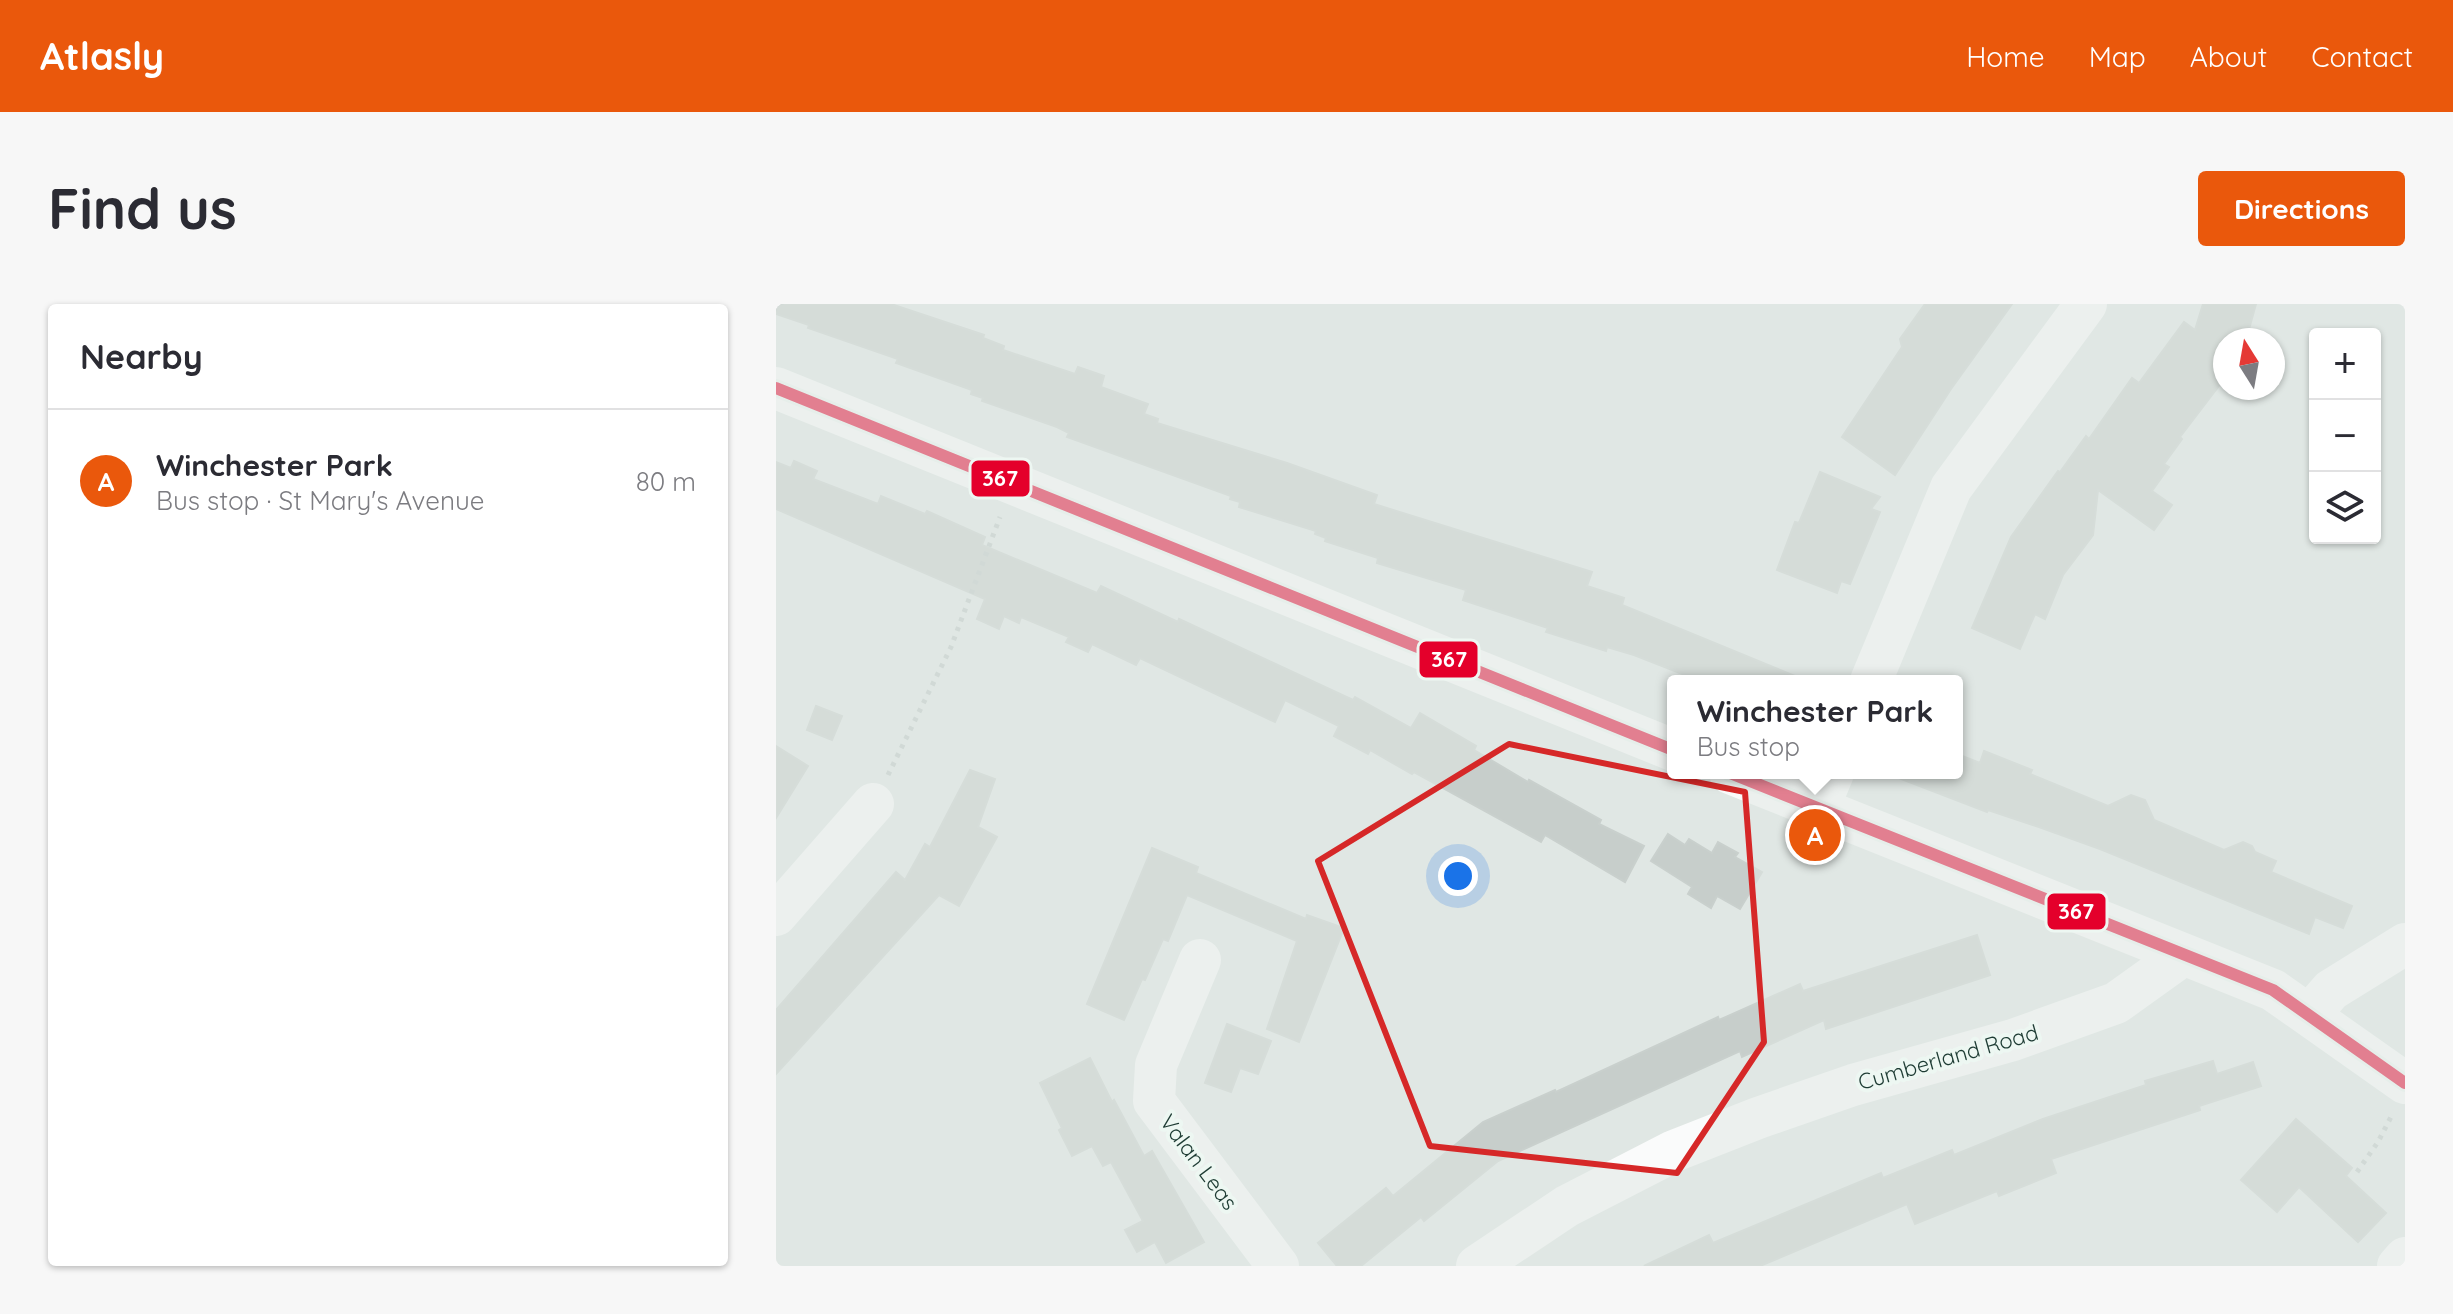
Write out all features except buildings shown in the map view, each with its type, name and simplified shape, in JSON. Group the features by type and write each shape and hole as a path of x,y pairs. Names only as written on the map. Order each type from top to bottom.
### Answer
{"street":[{"path":"1873,675 1951,488 2086,304"},
{"path":"776,388 1667,748"},
{"path":"1762,779 1826,791 2183,955 2273,990 2310,1014 2402,1093"},
{"path":"779,906 873,804"},
{"path":"2310,1014 2331,990 2405,944"},
{"name":"Cumberland Road","path":"1477,1266 1567,1206 1674,1151 1853,1085 2013,1040 2116,1003 2183,955"},
{"name":"Valan Leas","path":"1200,960 1156,1065 1154,1101 1278,1266"},
{"path":"2398,1266 2405,1258"}],"path":[{"path":"873,804 951,647 1013,482"},
{"path":"2357,1172 2378,1142 2402,1093"}],"highlighted area":[{"path":"1509,744 1745,792 1764,1042 1677,1173 1430,1146 1318,861"}],"transit line":[{"name":"367","path":"776,388 1667,748"},
{"name":"367","path":"1745,779 2273,990 2405,1083"}],"place":[{"name":"Winchester Park","path":"1815,835"}]}
